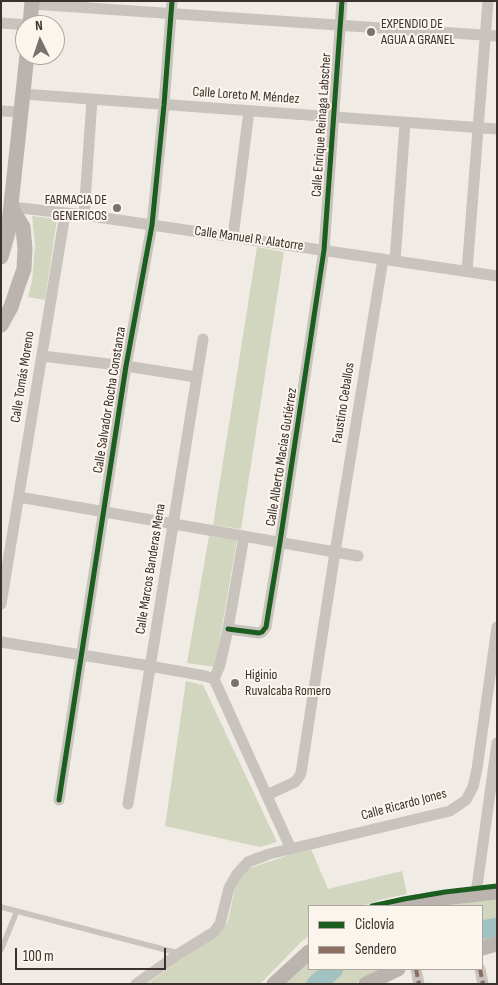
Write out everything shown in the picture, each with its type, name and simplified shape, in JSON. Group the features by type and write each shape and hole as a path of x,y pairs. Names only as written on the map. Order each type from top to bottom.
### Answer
{"main road":[{"path":"31,15 32,2"},
{"path":"2,251 8,233 6,207 21,112 26,65"},
{"path":"1,325 11,308 24,269 26,249 23,227 6,207"},
{"path":"403,905 433,899 497,892"},
{"path":"483,948 497,944"},
{"path":"274,984 308,953"},
{"path":"366,984 396,970"}],"street":[{"name":"Calle Salvador Rocha Constanza","path":"59,800 126,366 152,225 172,1"},
{"name":"Calle Enrique Reinaga Labscher","path":"324,250 342,1"},
{"path":"466,271 478,128 491,36 488,1"},
{"path":"32,2 171,14 491,36"},
{"path":"1,23 15,24"},
{"name":"Calle Loreto M. Méndez","path":"23,94 497,130"},
{"path":"84,215 92,100"},
{"path":"1,111 21,112"},
{"path":"233,237 249,111"},
{"name":"Faustino Ceballos","path":"268,796 295,782 301,774 335,552 389,260 405,123"},
{"name":"Calle Manuel R. Alatorre","path":"6,207 84,215 497,276"},
{"name":"Calle Tomás Moreno","path":"1,604 65,214"},
{"name":"Calle Alberto Macías Gutiérrez","path":"228,629 262,632 265,629 324,250"},
{"name":"Calle Marcos Banderas Mena","path":"128,804 203,339"},
{"path":"42,356 196,377"},
{"path":"19,497 358,556"},
{"path":"214,679 220,665 228,629 244,536"},
{"name":"Calle Ricardo Jones","path":"136,984 214,932 220,924 236,874 248,862 269,854 450,811 466,800 473,787 478,768 497,627"},
{"path":"1,642 150,666 214,679 291,849"},
{"path":"476,894 497,743"},
{"path":"416,970 419,984"},
{"path":"480,970 483,984"}],"lane":[{"path":"1,907 180,953"},
{"path":"1,950 17,911"}],"green space":[{"path":"32,216 57,219 45,300 28,297 32,281 35,245"},
{"path":"257,247 284,252 241,529 213,525"},
{"path":"209,536 237,540 215,667 187,663"},
{"path":"186,681 203,685 277,842 260,847 165,826"},
{"path":"311,849 328,889 402,871 407,894 365,905 308,905 308,937 260,984 147,984 221,932 228,921 236,884 242,874 250,868"},
{"path":"497,899 497,936 483,940 483,905 435,905"},
{"path":"308,961 308,970 380,970 354,984 284,984"}],"waterway":[{"path":"483,930 497,927"},
{"path":"316,984 333,970"}],"marked path":[{"path":"416,970 419,984"},
{"path":"480,970 483,984"}],"cycle path":[{"path":"59,800 126,366 152,225 172,1"},
{"path":"228,629 259,633 266,627 324,250 342,1"},
{"path":"377,905 445,892 497,886"}],"place":[{"name":"EXPENDIO DE AGUA A GRANEL","path":"371,32"},
{"name":"FARMACIA DE GENERICOS","path":"117,208"},
{"name":"Higinio Ruvalcaba Romero","path":"235,683"}]}
